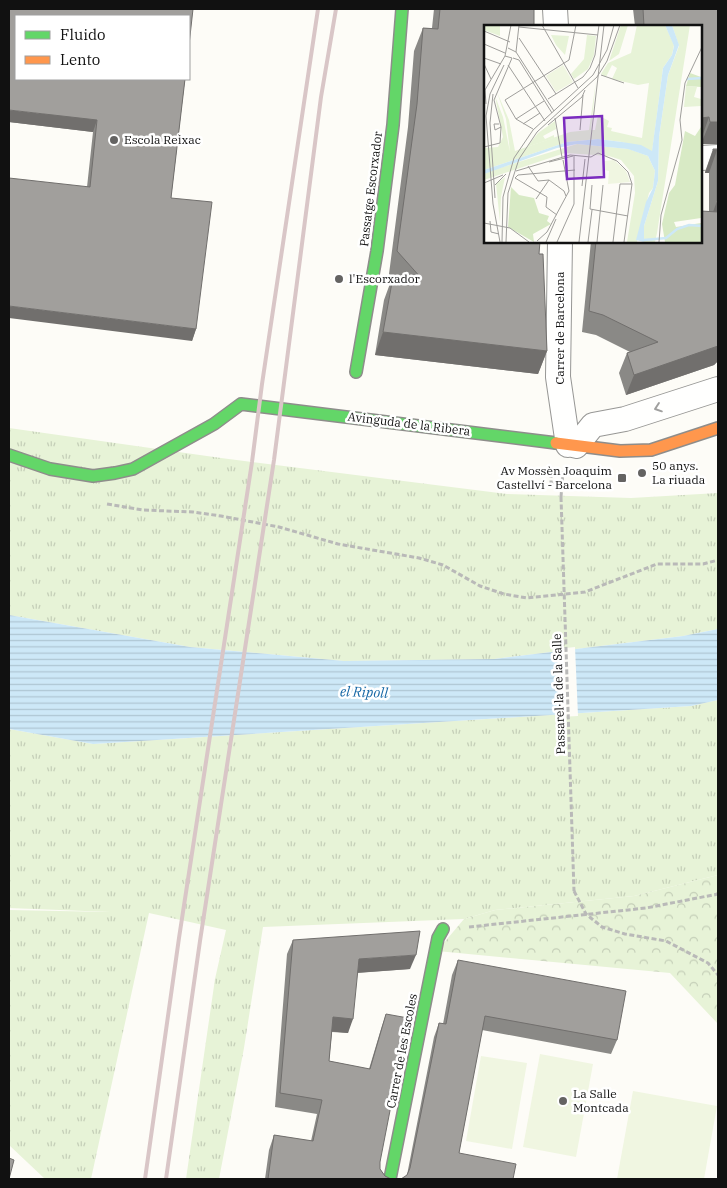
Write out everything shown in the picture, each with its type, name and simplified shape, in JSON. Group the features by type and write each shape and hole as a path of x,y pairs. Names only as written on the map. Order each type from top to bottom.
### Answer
{"street":[{"name":"Passatge Escorxador","path":"356,372 377,251 387,173 393,124 402,9"},
{"path":"555,9 556,25"},
{"path":"702,158 718,157"},
{"name":"Carrer de Barcelona","path":"560,242 558,377 572,446"},
{"path":"572,446 594,425 625,419 718,389"},
{"name":"Avinguda de la Ribera","path":"9,455 50,469 93,476 115,473 133,469 182,442 214,424 240,404 620,451 651,450 718,428"},
{"name":"Carrer de les Escoles","path":"390,1179 438,938 443,929"}],"path":[{"name":"Passarel·la de la Salle","path":"563,472 561,497 574,891 586,914"},
{"path":"551,473 551,483 562,483"},
{"path":"98,503 142,510 193,512 221,516 279,527 338,544 419,558 443,565 480,586 504,594 527,598 585,592 657,564 703,564 718,560"},
{"path":"443,929 646,908 718,894"},
{"path":"586,914 602,927 625,934 666,941 708,963 718,975"}],"green space":[{"path":"9,428 221,458 507,494 631,498 718,493 718,629 683,636 494,659 344,661 190,647 9,615"},
{"path":"718,700 718,875 634,896 495,910 464,919 263,927 244,1048 219,1179 186,1179 215,979 226,930 149,913 91,1179 45,1179 9,1145 9,910 110,912 9,908 9,729 93,744 691,706"},
{"path":"718,875 718,1024 670,973 437,951 464,919 495,910 634,896"},
{"path":"540,1054 593,1064 576,1157 523,1147"},
{"path":"481,1056 527,1063 512,1149 466,1141"},
{"path":"633,1091 717,1106 704,1179 617,1179"}],"water":[{"name":"el Ripoll","path":"9,615 190,647 344,661 494,659 683,636 718,629 718,700 691,706 93,744 9,729"}],"pier":[{"path":"575,647 578,716 559,717 557,649"}],"building":[{"name":"Escola Reixac","path":"9,9 193,9 190,36 190,15 15,15 15,80 185,80 171,198 212,202 196,329 9,306 9,178 90,187 97,120 9,110"},
{"path":"440,9 534,9 534,25 484,25 484,242 540,242 539,254 543,254 547,351 383,332 393,277 422,279 397,251 417,104 423,28 438,29"},
{"path":"643,9 718,9 718,122 710,122 709,117 702,118 702,25 644,25"},
{"path":"713,149 718,149 718,201 717,150"},
{"path":"702,211 718,212 718,346 634,375 627,353 658,342 603,315 589,311 596,242 702,242"},
{"path":"420,931 416,955 359,959 353,1019 333,1017 329,1061 370,1069 386,1014 408,1018 380,1162 380,1169 385,1176 391,1179 268,1179 274,1135 313,1141 322,1100 280,1093 293,940"},
{"path":"458,960 626,991 617,1040 485,1016 459,1153 516,1164 513,1179 401,1179 407,1175 410,1168 439,1023 446,1024"},
{"path":"9,1158 14,1160 9,1179"}],"railway":[{"path":"145,1179 179,938 252,462 318,9"},
{"path":"166,1179 200,941 274,460 321,97 336,9"}],"traffic: fast":[{"path":"356,372 377,251 393,125 402,9"},
{"path":"9,455 50,469 93,476 115,473 133,469 214,424 241,404 556,443"},
{"path":"390,1179 438,938 443,929"}],"traffic: slow":[{"path":"556,443 620,451 651,450 718,428"}],"place":[{"name":"Escola Reixac","path":"114,140"},
{"name":"l'Escorxador","path":"339,279"},
{"name":"50 anys. La riuada","path":"642,473"},
{"name":"Av Mossèn Joaquim Castellví - Barcelona","path":"622,478"},
{"name":"La Salle Montcada","path":"563,1101"}]}
